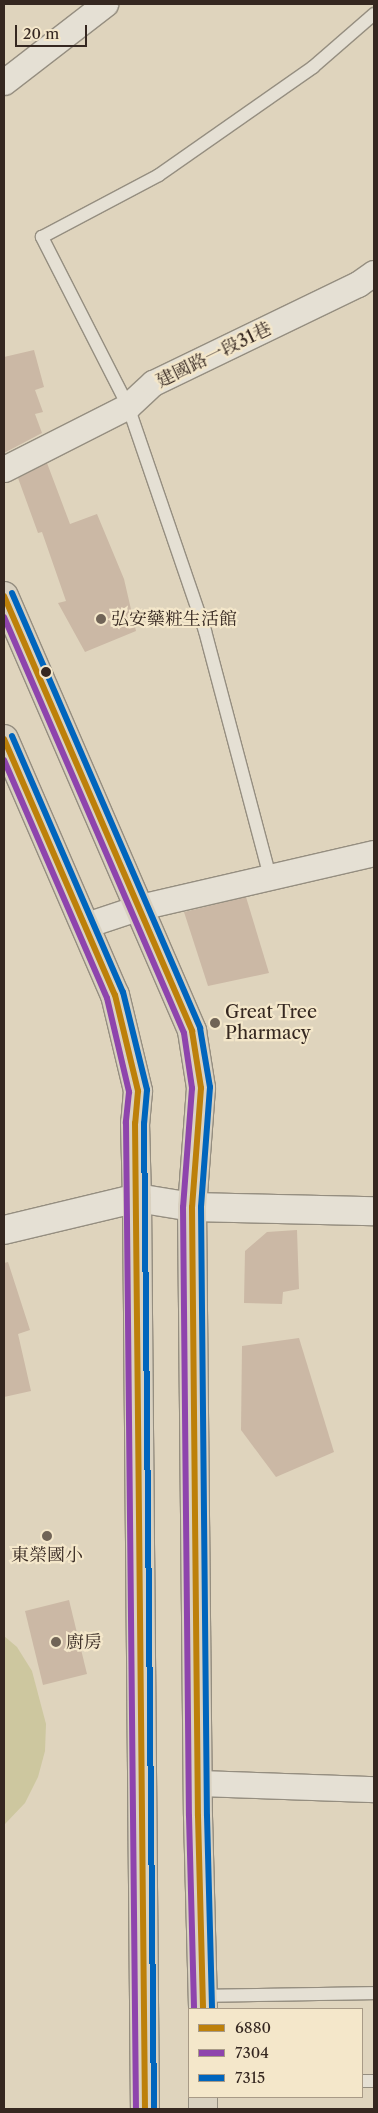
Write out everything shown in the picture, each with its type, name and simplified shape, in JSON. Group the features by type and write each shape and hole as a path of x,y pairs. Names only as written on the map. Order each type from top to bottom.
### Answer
{"main road":[{"path":"4,596 192,1031 201,1088 192,1208 202,2003"},
{"path":"4,739 115,995 138,1091 135,1123 145,2109"}],"street":[{"path":"4,82 105,4"},
{"name":"建國路一段31巷","path":"4,469 128,406 154,383 358,284 374,274"},
{"path":"86,925 140,907 374,853"},
{"path":"4,1230 137,1198 192,1208 374,1211"},
{"path":"198,1783 374,1789"}],"lane":[{"path":"270,877 206,631 128,406 42,238 159,175 312,67 374,14"},
{"path":"202,2003 374,1993"}],"shaded area":[{"path":"4,1636 17,1647 32,1671 46,1724 45,1751 38,1777 25,1803 4,1825"}],"building":[{"path":"34,350 44,387 35,390 43,412 35,414 42,433 4,453 4,357"},
{"path":"47,463 70,524 97,514 124,579 136,631 85,652 58,603 66,601 42,532 38,533 18,478"},
{"path":"246,897 269,973 208,986 184,912"},
{"path":"297,1230 299,1289 283,1292 282,1304 244,1303 245,1251 267,1232"},
{"path":"8,1262 30,1330 18,1334 31,1391 4,1397 4,1263"},
{"path":"299,1338 334,1452 276,1477 241,1430 242,1346"},
{"name":"廚房","path":"69,1600 87,1674 43,1685 25,1611"}],"transit line":[{"name":"7315","path":"12,593 200,1028 210,1087 201,1207 207,1816 212,2008"},
{"name":"6880","path":"4,596 192,1031 201,1088 192,1207 198,1816 203,2008"},
{"name":"7304","path":"4,617 184,1033 192,1088 183,1207 189,1816 194,2008"},
{"name":"7315","path":"12,736 123,992 147,1090 144,1123 154,2109"},
{"name":"6880","path":"4,739 115,995 138,1091 135,1123 145,2109"},
{"name":"7304","path":"4,760 107,998 129,1092 126,1123 136,2109"}],"place":[{"name":"弘安藥粧生活館","path":"101,619"},
{"name":"Great Tree Pharmacy","path":"215,1023"},
{"name":"東榮國小","path":"47,1536"},
{"name":"廚房","path":"56,1642"}]}
